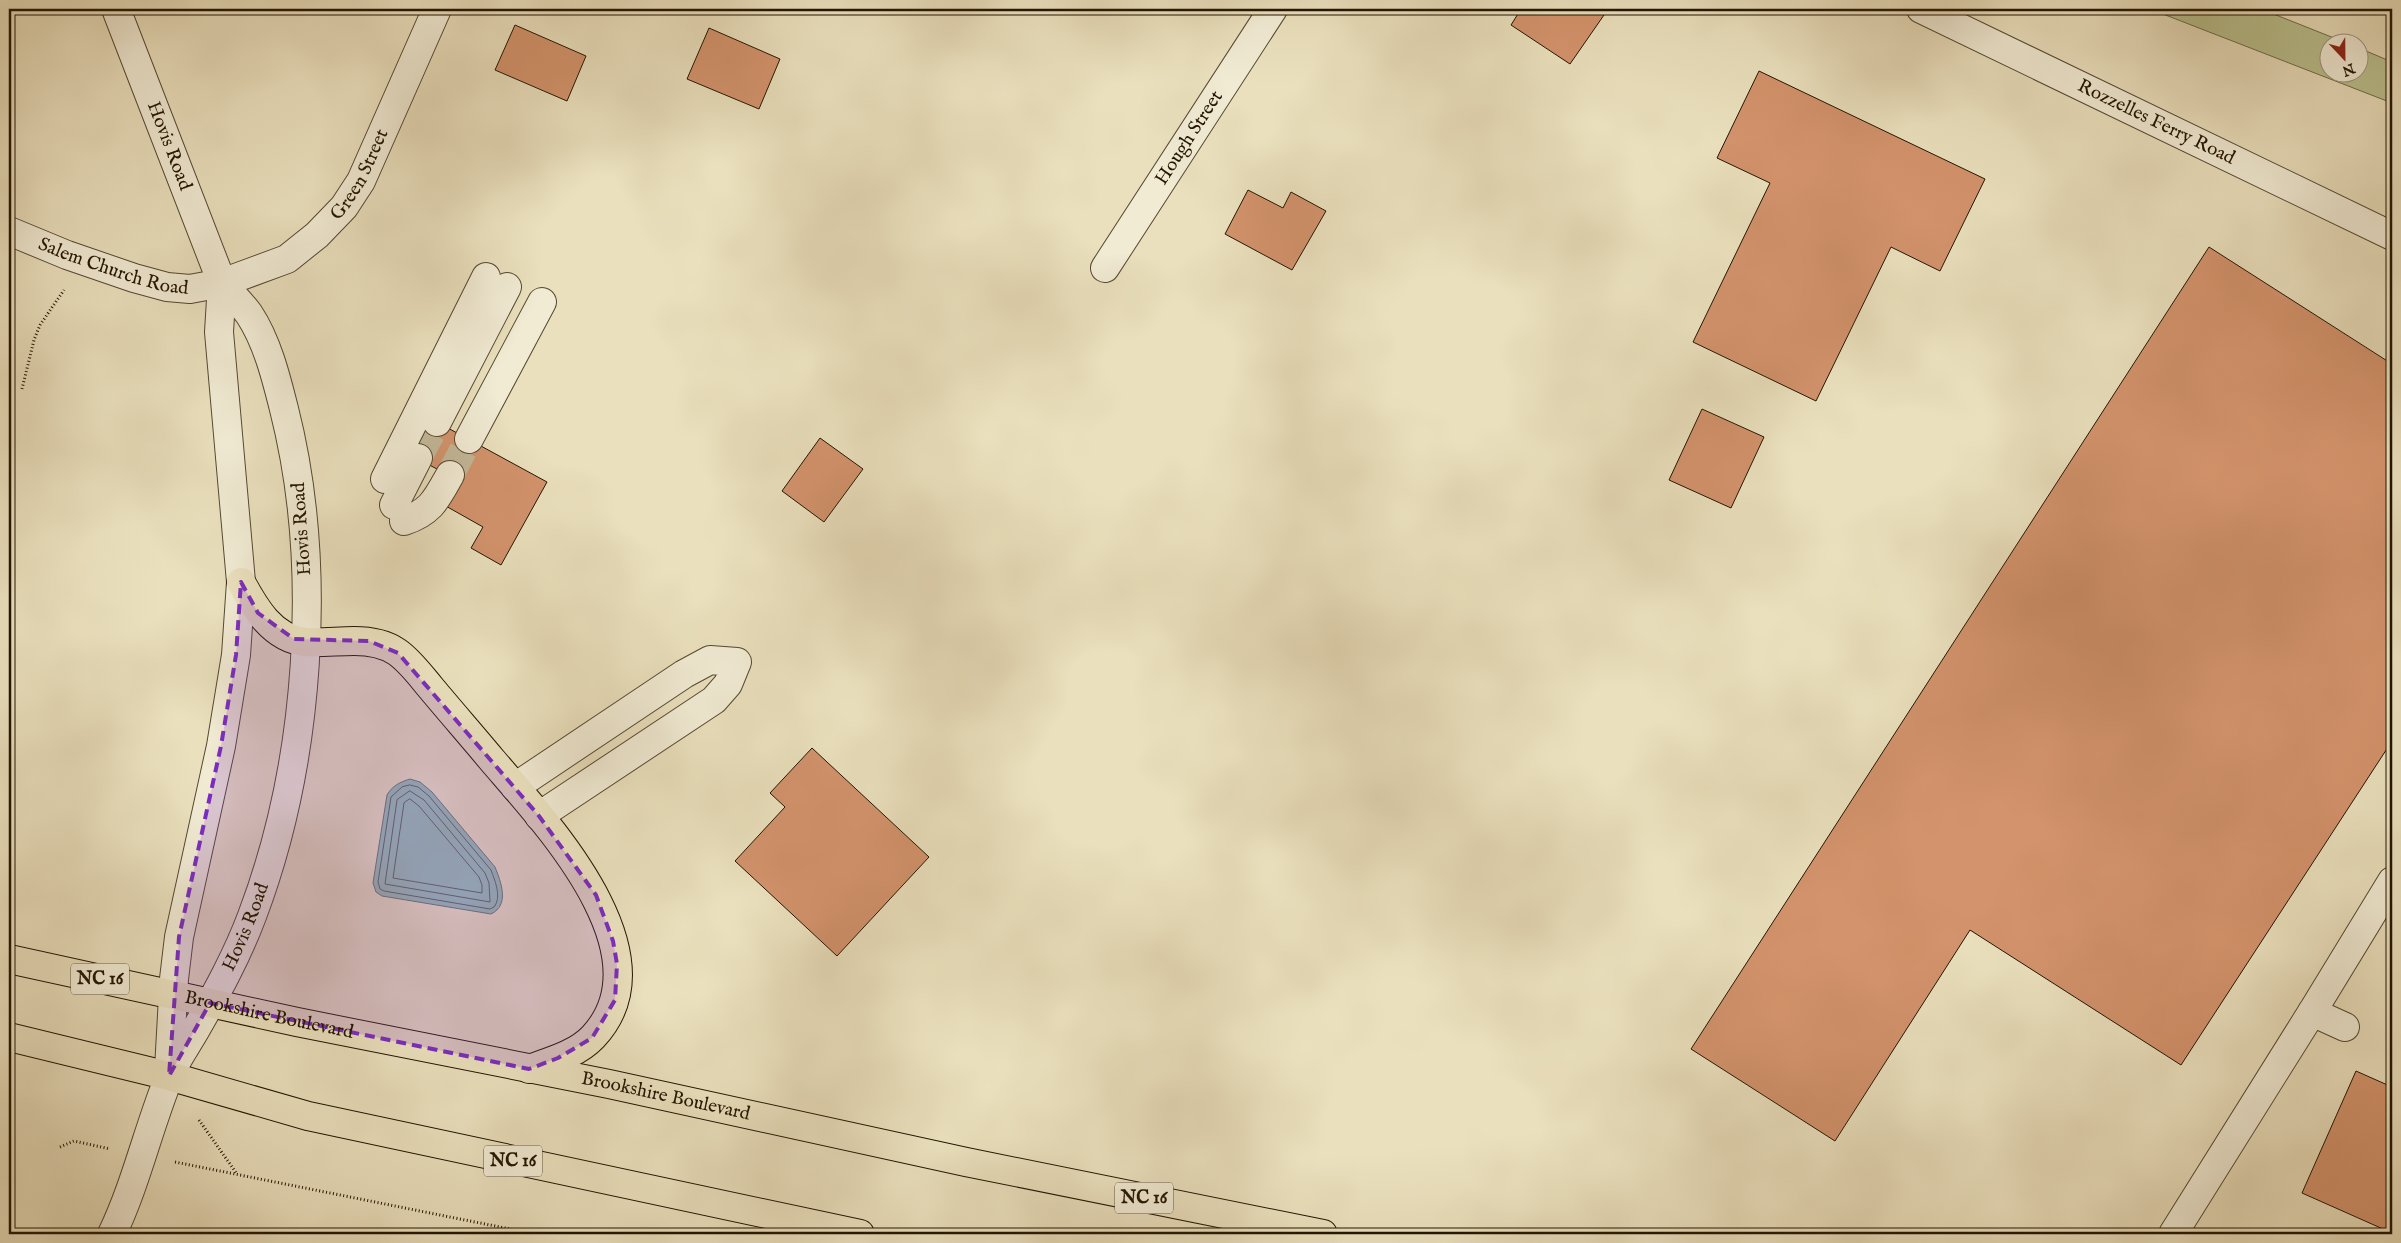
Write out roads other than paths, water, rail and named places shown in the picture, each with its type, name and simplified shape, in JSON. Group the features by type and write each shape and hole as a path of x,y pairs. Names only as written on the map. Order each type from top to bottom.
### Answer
{"highway":[{"path":"241,582 258,613 275,629 294,639 305,642 369,641 384,645 398,653 410,664 539,816 596,895 606,917 618,964 615,1000 609,1014 592,1038 558,1058 529,1068"},
{"name":"Brookshire Boulevard","path":"9,960 529,1068 966,1162 1323,1234"},
{"name":"NC 16","path":"9,1036 169,1076 308,1116 860,1234"}],"street":[{"name":"Hovis Road","path":"116,9 222,283 250,315 263,342 277,380 292,442 301,493 305,541 305,642 299,722 292,771 273,851 253,915 239,950 169,1076"},
{"name":"Green Street","path":"222,283 287,259 316,235 349,200 373,156 437,9"},
{"name":"Hough Street","path":"1104,268 1273,9"},
{"name":"Rozzelles Ferry Road","path":"1921,9 2392,236"},
{"name":"Salem Church Road","path":"9,231 66,255 167,287 190,289 222,283"},
{"name":"Hovis Road","path":"169,1076 173,995 179,937 186,897 219,754 236,655 241,582 219,332 222,283"},
{"path":"516,290 453,431 516,290"},
{"path":"385,479 516,290"},
{"path":"434,467 430,508 423,513 399,513 434,467"},
{"path":"515,787 684,674 710,660 737,662 728,684 714,700 539,816"},
{"path":"2173,1234 2392,881"},
{"path":"2312,1012 2345,1027"},
{"path":"112,1234 130,1196 169,1076"}],"water":[{"path":"410,779 420,782 432,792 495,867 500,879 502,899 497,910 491,914 382,896 376,892 373,883 387,795 391,789"}],"tunnel":[{"path":"418,458 437,422"},
{"path":"450,475 469,439"}]}
